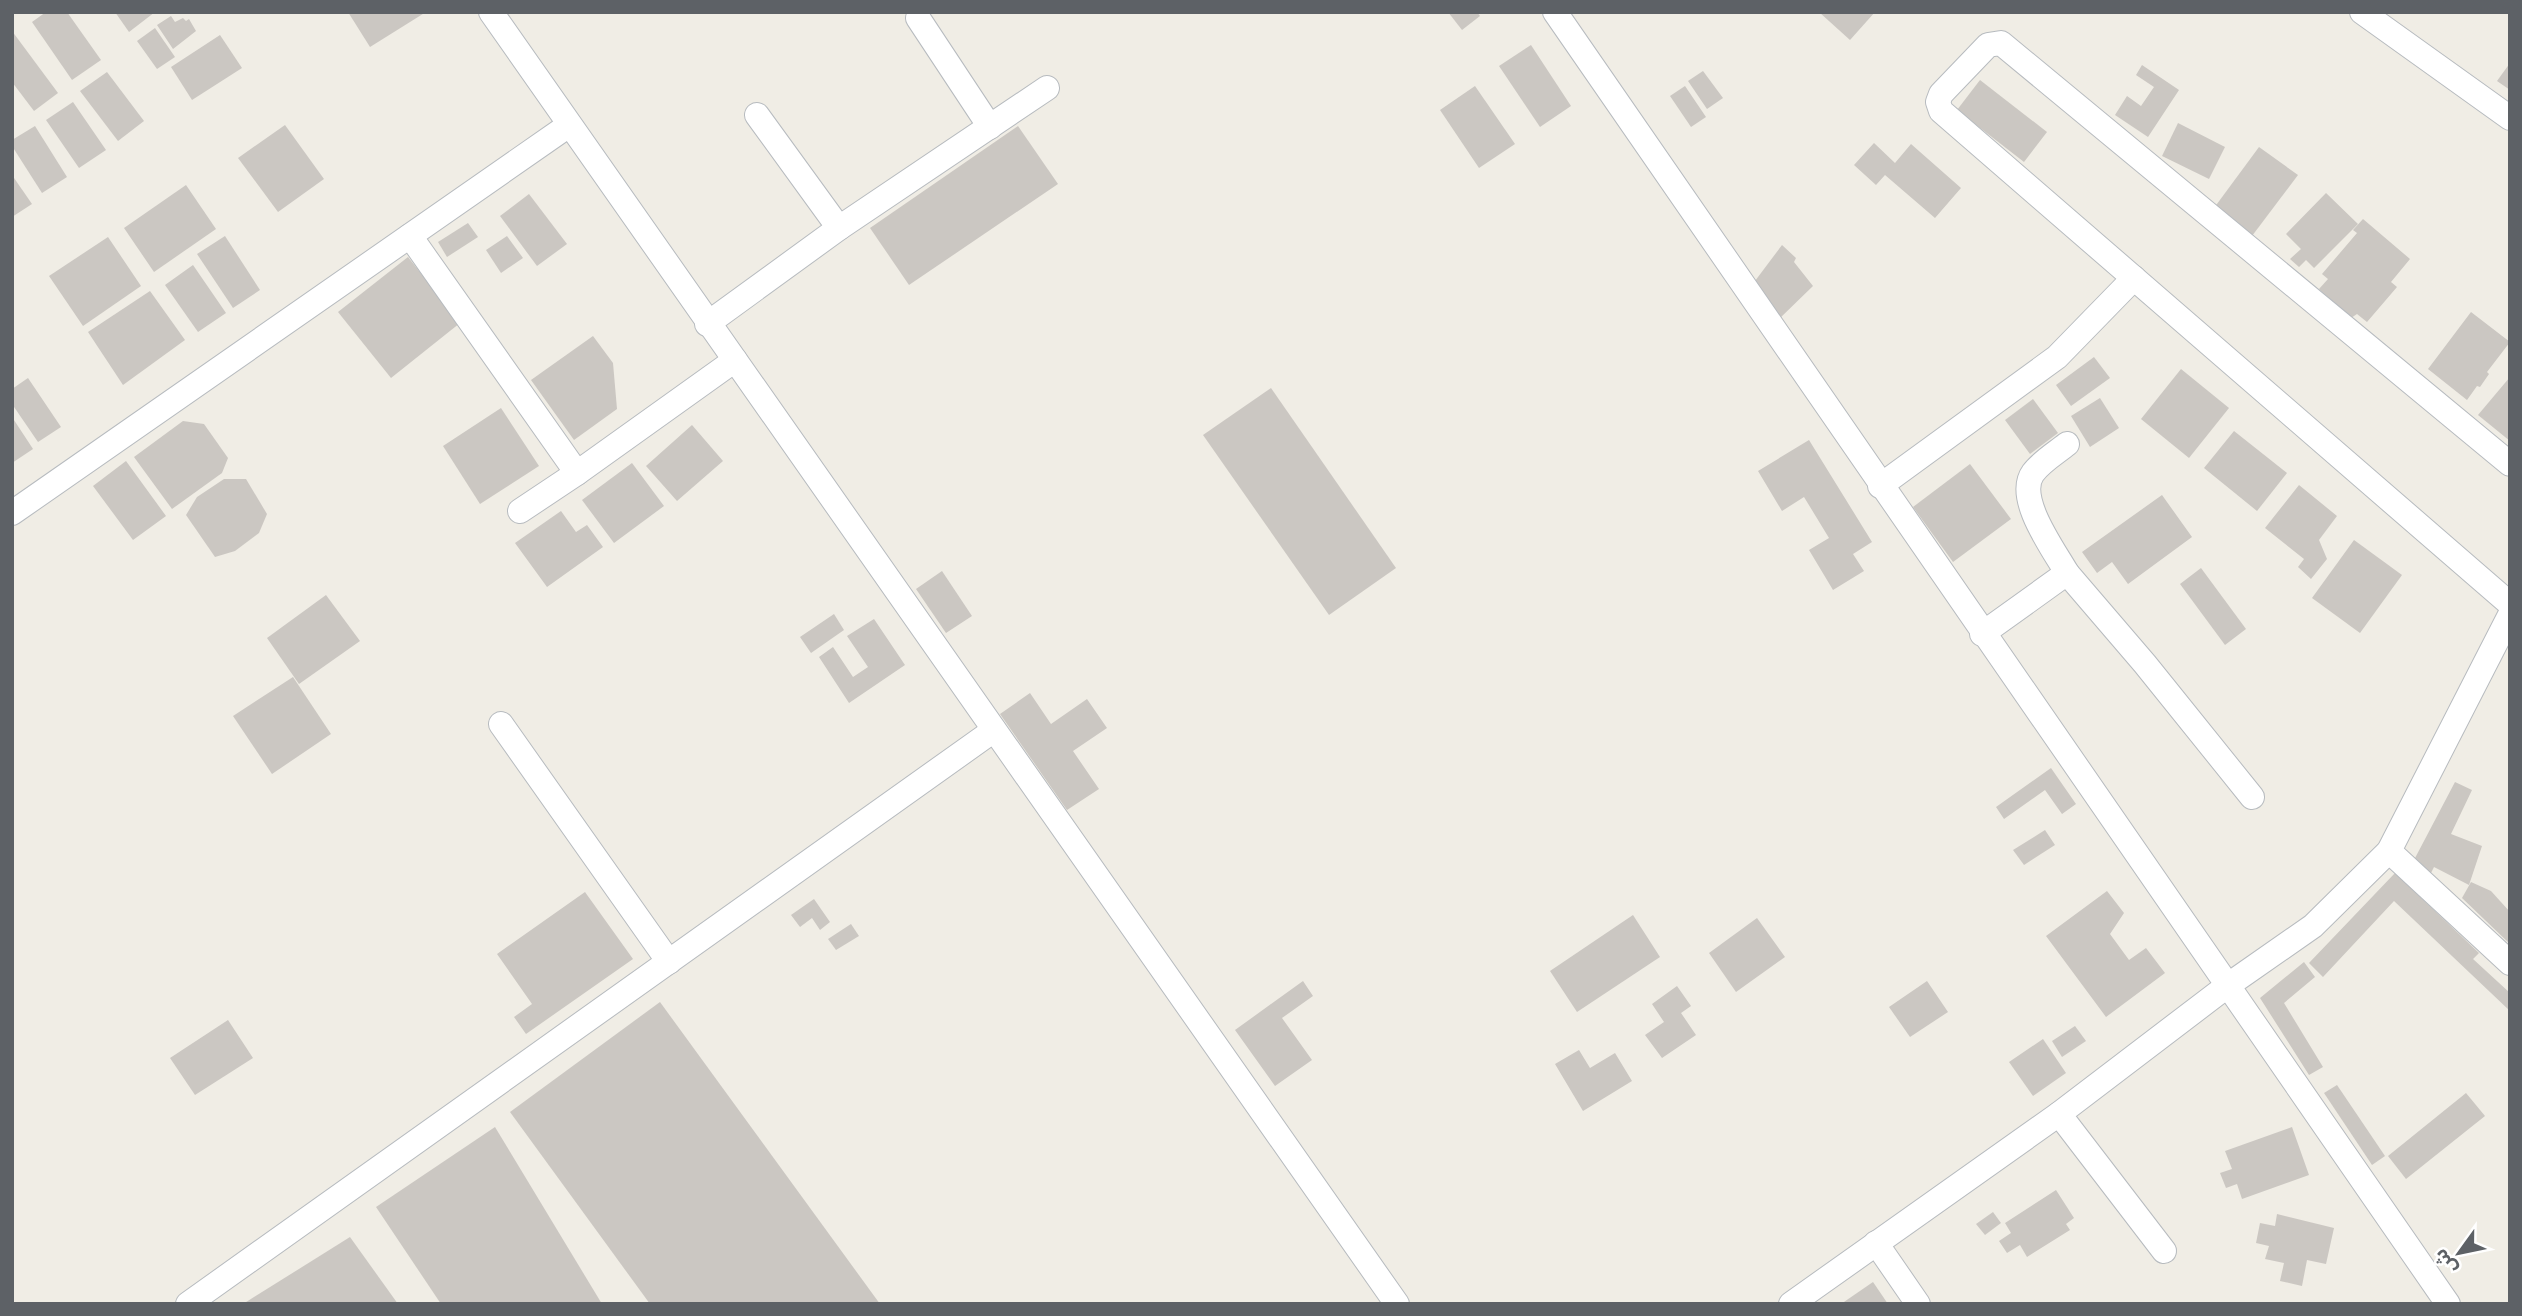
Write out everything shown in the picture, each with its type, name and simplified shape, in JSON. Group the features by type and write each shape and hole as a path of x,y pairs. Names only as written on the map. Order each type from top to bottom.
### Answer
{"street":[{"path":"491,12 707,324 735,360 1397,1304"},
{"path":"1555,12 1982,634 2448,1304"},
{"path":"2362,12 2510,118"},
{"path":"918,18 990,127"},
{"path":"2510,464 2001,43 1988,45 1941,94 1938,102 1941,111 2510,604"},
{"path":"707,324 839,228 1047,88"},
{"path":"757,115 839,228"},
{"path":"12,513 569,125"},
{"path":"410,236 577,473"},
{"path":"1880,486 2057,357 2134,278"},
{"path":"520,511 735,360"},
{"path":"2067,444 2032,475 2026,492 2036,519 2067,573 2146,664 2252,797"},
{"path":"1982,634 2067,573"},
{"path":"1791,1304 2059,1114 2227,986 2313,926 2389,851 2510,615"},
{"path":"501,724 669,962"},
{"path":"188,1304 994,730"},
{"path":"2389,851 2510,963"},
{"path":"2059,1114 2164,1251"},
{"path":"1876,1244 1918,1304"}],"building":[{"path":"46,12 67,12 101,60 72,80 32,22"},
{"path":"115,12 155,12 129,32"},
{"path":"348,12 426,12 370,47"},
{"path":"1448,12 1477,12 1480,16 1462,30"},
{"path":"1819,12 1875,12 1850,40"},
{"path":"171,16 175,22 183,18 186,21 189,19 196,31 173,49 157,25"},
{"path":"155,28 175,57 157,69 137,41"},
{"path":"12,31 58,93 34,111 12,82"},
{"path":"220,35 242,68 192,100 171,67"},
{"path":"1531,45 1571,106 1540,127 1499,66"},
{"path":"2510,63 2510,90 2497,81"},
{"path":"2142,65 2179,90 2148,137 2115,115 2127,96 2141,106 2154,87 2136,75"},
{"path":"1703,71 1723,98 1707,109 1688,81"},
{"path":"107,72 144,121 118,141 80,91"},
{"path":"1980,80 2047,132 2024,162 1957,110"},
{"path":"1475,86 1515,144 1479,168 1440,110"},
{"path":"1685,86 1706,117 1691,127 1670,96"},
{"path":"73,102 106,150 79,168 46,120"},
{"path":"2178,123 2225,147 2209,179 2162,156"},
{"path":"285,125 324,179 278,212 238,158"},
{"path":"35,126 67,177 42,193 12,146 12,140"},
{"path":"1018,126 1058,184 909,285 870,228"},
{"path":"1874,143 1895,163 1911,144 1961,188 1935,218 1885,175 1876,185 1854,165"},
{"path":"2259,147 2298,175 2252,236 2214,208"},
{"path":"12,175 32,204 12,217"},
{"path":"186,185 216,229 154,272 124,228"},
{"path":"2326,193 2358,224 2314,268 2306,260 2299,267 2290,259 2301,249 2286,234"},
{"path":"529,194 567,244 537,266 500,216"},
{"path":"2363,219 2410,259 2391,282 2397,287 2367,322 2357,314 2351,318 2319,289 2328,279 2322,274 2357,233 2353,230"},
{"path":"468,223 478,237 447,257 438,242"},
{"path":"225,236 260,290 233,308 197,254"},
{"path":"507,236 523,258 501,273 486,250"},
{"path":"108,237 141,286 83,326 49,276"},
{"path":"1782,245 1796,258 1794,262 1813,286 1776,322 1749,289"},
{"path":"408,257 460,323 391,378 338,312"},
{"path":"193,265 226,313 198,332 165,285"},
{"path":"150,291 185,340 123,385 88,332"},
{"path":"2471,312 2510,342 2487,372 2489,374 2480,387 2477,386 2467,400 2428,369"},
{"path":"593,336 613,363 617,409 574,440 531,380"},
{"path":"2094,357 2110,378 2071,406 2056,385"},
{"path":"2181,369 2229,408 2189,458 2141,419"},
{"path":"2510,377 2510,441 2478,415"},
{"path":"28,378 61,427 38,442 12,404 12,389"},
{"path":"1271,388 1396,568 1329,615 1203,435"},
{"path":"2100,398 2119,428 2090,447 2071,416"},
{"path":"2033,399 2058,433 2030,454 2005,420"},
{"path":"501,408 539,466 480,504 443,446"},
{"path":"12,417 33,449 12,463"},
{"path":"183,421 204,424 228,458 222,473 172,509 134,457"},
{"path":"692,425 723,461 677,501 646,466"},
{"path":"2234,431 2287,473 2257,511 2204,468"},
{"path":"1809,440 1872,542 1853,554 1864,571 1833,590 1809,550 1829,538 1804,497 1782,511 1758,471"},
{"path":"126,461 166,516 133,540 93,486"},
{"path":"632,463 664,506 614,543 582,500"},
{"path":"1970,464 2011,519 1953,562 1913,507"},
{"path":"224,479 246,479 267,514 259,533 235,551 215,557 186,515 197,497"},
{"path":"2299,485 2337,516 2319,540 2327,559 2311,579 2298,567 2304,559 2265,528"},
{"path":"2162,495 2192,537 2128,584 2112,562 2097,573 2082,552"},
{"path":"561,511 576,532 587,525 603,547 547,587 515,543"},
{"path":"2354,540 2402,575 2360,633 2312,598"},
{"path":"2201,568 2246,629 2225,645 2180,584"},
{"path":"942,571 972,616 946,633 916,589"},
{"path":"326,595 360,641 299,684 267,638"},
{"path":"834,614 844,630 811,653 800,637"},
{"path":"874,619 905,665 849,703 819,657 833,647 853,677 868,667 847,636"},
{"path":"293,677 331,734 272,774 233,716"},
{"path":"1030,693 1051,724 1087,699 1107,728 1073,751 1099,789 1067,810 1000,714"},
{"path":"2051,768 2076,804 2062,814 2045,790 2004,819 1996,807"},
{"path":"2455,782 2472,790 2451,834 2482,846 2469,885 2434,867 2430,875 2414,860"},
{"path":"2045,830 2055,845 2024,865 2013,850"},
{"path":"2395,873 2479,953 2473,959 2510,993 2510,1011 2394,901 2323,977 2309,963"},
{"path":"2471,882 2491,891 2510,912 2510,944 2462,898"},
{"path":"2107,891 2124,913 2110,934 2129,960 2146,948 2165,973 2106,1017 2046,936"},
{"path":"585,892 633,959 526,1034 514,1017 532,1004 497,954"},
{"path":"814,899 830,922 820,930 812,918 800,927 791,915"},
{"path":"1633,915 1660,957 1577,1012 1550,971"},
{"path":"1757,918 1785,957 1736,992 1709,953"},
{"path":"851,924 859,936 836,950 828,939"},
{"path":"2304,962 2315,977 2284,1003 2323,1067 2309,1075 2260,998"},
{"path":"1303,981 1313,996 1282,1018 1312,1060 1275,1086 1235,1030"},
{"path":"1927,981 1948,1012 1910,1037 1889,1007"},
{"path":"1677,986 1691,1006 1681,1013 1696,1035 1662,1058 1645,1035 1664,1022 1652,1004"},
{"path":"660,1002 880,1304 650,1304 510,1112"},
{"path":"228,1020 253,1058 195,1095 170,1058"},
{"path":"2075,1026 2086,1041 2062,1057 2052,1041"},
{"path":"2043,1039 2066,1073 2033,1096 2009,1062"},
{"path":"1579,1050 1590,1068 1615,1053 1632,1081 1583,1111 1555,1064"},
{"path":"2337,1085 2385,1156 2372,1165 2324,1093"},
{"path":"2466,1093 2485,1116 2406,1179 2388,1156"},
{"path":"495,1127 602,1304 441,1304 376,1207"},
{"path":"2292,1127 2309,1175 2242,1199 2237,1184 2226,1188 2220,1173 2232,1169 2225,1151"},
{"path":"2056,1190 2074,1218 2066,1224 2070,1230 2027,1257 2020,1245 2007,1253 1999,1241 2011,1233 2005,1223"},
{"path":"1993,1212 2001,1223 1985,1235 1976,1224"},
{"path":"2277,1214 2334,1228 2326,1264 2307,1260 2302,1286 2280,1281 2284,1263 2265,1259 2269,1246 2256,1243 2260,1223 2275,1226"},
{"path":"350,1237 398,1304 243,1304"},
{"path":"1873,1282 1888,1304 1841,1304"}]}
